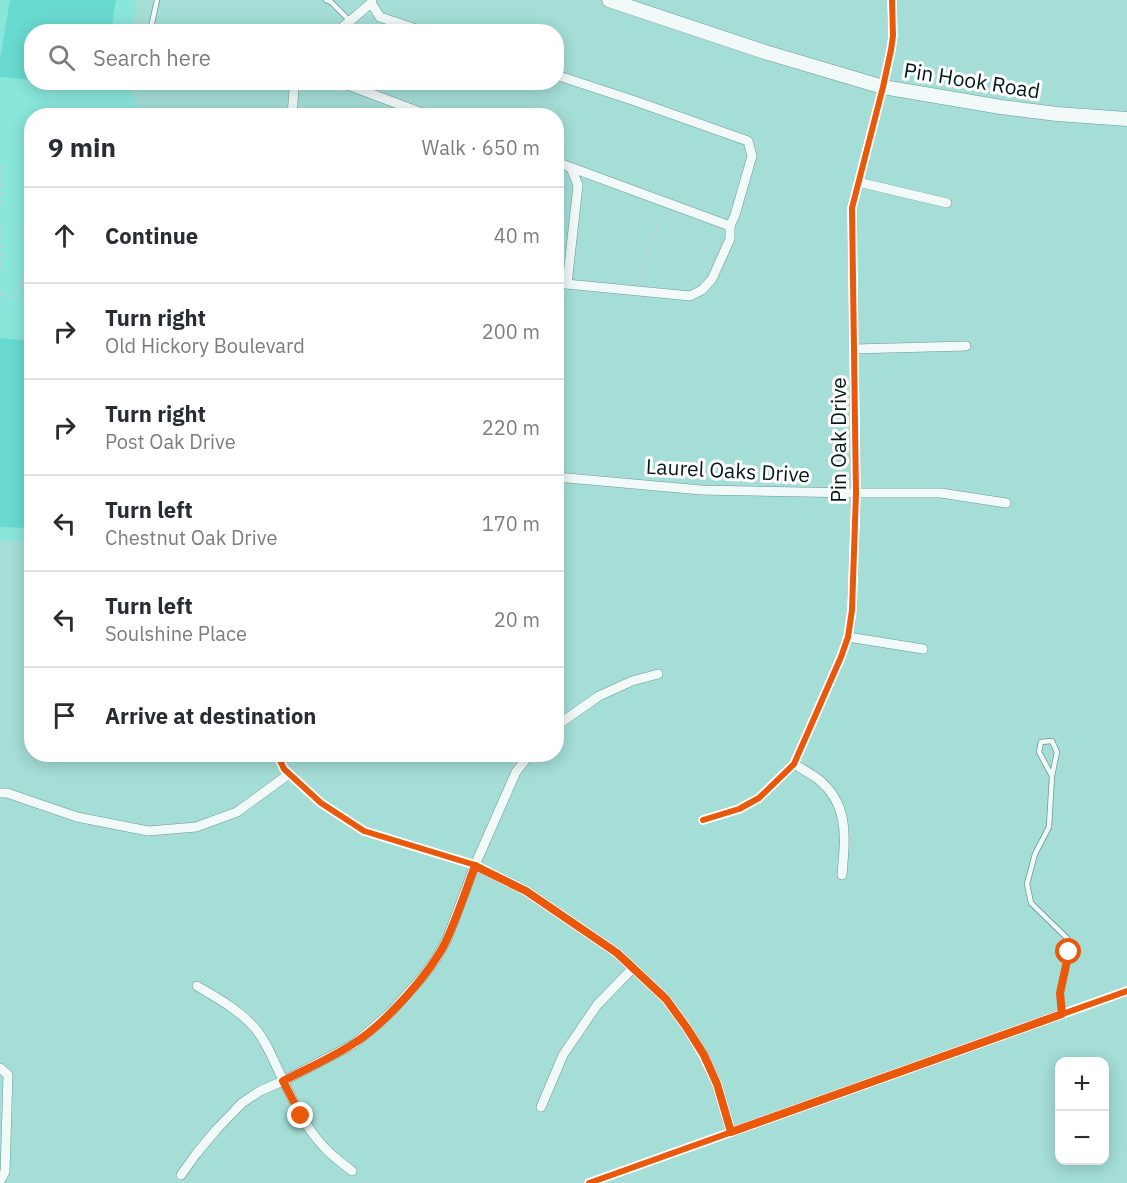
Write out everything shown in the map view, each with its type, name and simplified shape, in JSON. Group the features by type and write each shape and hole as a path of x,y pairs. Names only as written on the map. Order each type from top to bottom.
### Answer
{"street":[{"name":"Pin Hook Road","path":"609,0 765,52 883,87 1046,113 1127,119"},
{"name":"Pin Oak Drive","path":"703,820 739,809 759,798 794,764 848,636 852,610 856,493 852,208 883,87 893,36 892,0"},
{"path":"347,24 372,1 380,17 401,24"},
{"path":"564,78 748,141 752,156 730,226 730,239 712,279 702,290 690,296 564,283"},
{"path":"293,108 294,90"},
{"path":"361,90 409,108"},
{"path":"564,165 730,226"},
{"path":"564,271 578,185 571,168"},
{"path":"858,182 947,203"},
{"path":"854,349 966,346"},
{"name":"Laurel Oaks Drive","path":"564,478 701,490 941,493 1006,503"},
{"path":"848,636 923,649"},
{"path":"564,720 599,696 632,681 658,674"},
{"path":"280,762 284,770 321,803 364,831 475,866 526,891 617,953 666,999 687,1028 704,1055 717,1084 731,1132"},
{"path":"181,1176 209,1138 242,1103 260,1091 354,1044 398,1005 424,975 447,939 475,866 516,772 524,762"},
{"path":"794,764 818,779 829,790 838,806 846,835 842,875"},
{"path":"0,793 7,793 77,817 148,831 196,827 237,812 289,774"},
{"path":"541,1107 563,1055 597,1005 633,968"},
{"path":"197,986 225,1002 255,1028 309,1129 323,1146 352,1171"},
{"path":"589,1183 1127,991"},
{"path":"0,1068 8,1075 5,1172 0,1181"}],"lane":[{"path":"152,24 157,0"},
{"path":"326,0 350,21"},
{"path":"1052,777 1039,752 1041,742 1052,741 1057,752 1052,777 1049,827 1035,854 1027,884 1031,903 1067,938 1069,952 1060,993 1062,1014"}],"path":[{"path":"0,165 0,206"},
{"path":"639,282 661,215"},
{"path":"0,226 2,250 0,271"},
{"path":"0,292 9,297 16,294 24,274"}],"shaded area":[{"path":"0,0 136,0 133,24 24,24 24,90 132,90 137,108 24,108 24,541 0,541"},
{"path":"10,0 116,0 112,24 24,24 24,79 0,77 0,59"},
{"path":"0,338 24,340 24,528 0,527"}],"cycle path":[{"path":"703,820 739,809 759,798 794,764 848,637 852,610 856,493 852,208 891,50 892,0"},
{"path":"281,762 284,769 321,803 364,831 475,865 526,891 617,953 666,999 687,1028 717,1084 731,1132"},
{"path":"589,1183 1127,991"}],"route":[{"path":"301,1116 283,1081 354,1044 391,1012 436,959 447,939 475,866 526,891 617,953 666,999 704,1055 717,1084 731,1132 1062,1014 1060,993 1069,952"}]}
